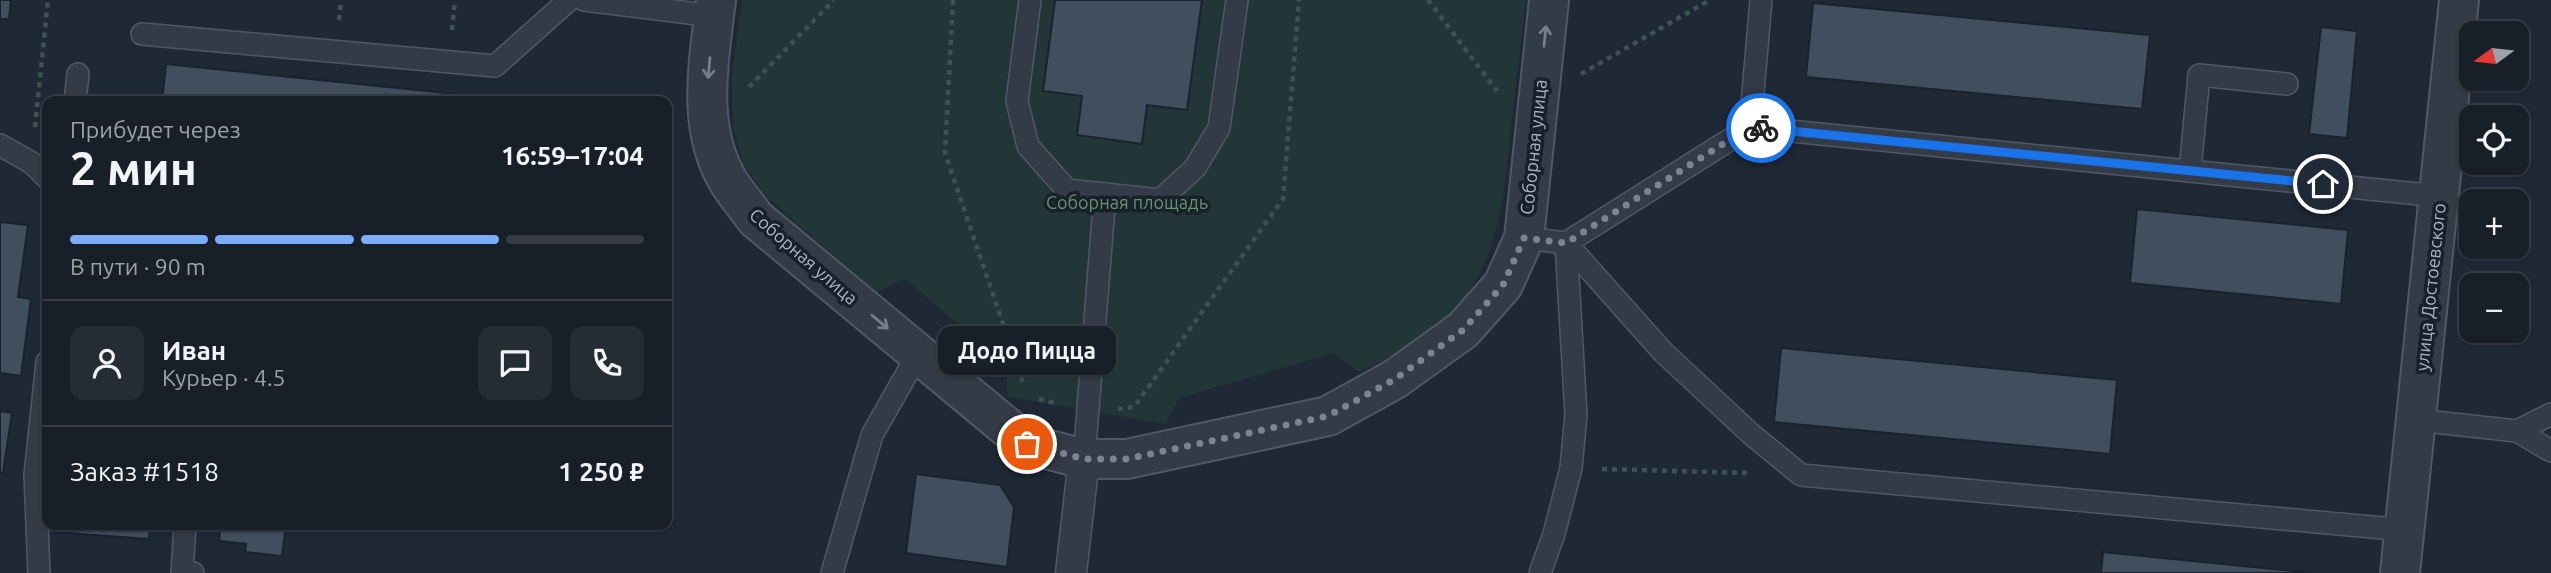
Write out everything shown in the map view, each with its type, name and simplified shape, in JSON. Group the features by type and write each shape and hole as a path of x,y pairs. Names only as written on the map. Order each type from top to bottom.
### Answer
{"street":[{"name":"Соборная улица","path":"715,8 706,106 712,141 729,182 756,219 1027,444 1084,459 1127,459 1328,416 1395,379 1463,330 1503,285 1524,238 1549,0"},
{"name":"улица Достоевского","path":"2400,573 2459,0"},
{"path":"1071,573 1084,459"}],"lane":[{"path":"142,34 495,66 569,0"},
{"path":"584,0 715,8"},
{"path":"1030,0 1017,101 1028,146 1067,190 1160,200 1195,167 1219,128 1237,0"},
{"path":"1750,127 1761,0"},
{"path":"76,96 78,74"},
{"path":"2190,171 2199,75 2287,84"},
{"path":"1524,238 1566,243 1750,127 2439,196"},
{"path":"0,145 32,163 42,173"},
{"path":"1084,459 1105,194"},
{"path":"1540,573 1554,534 1571,468 1576,415 1566,243"},
{"path":"1566,243 1663,352 1801,475 2405,530"},
{"path":"832,573 872,435 918,354"},
{"path":"39,573 35,475 42,409"},
{"path":"2516,431 2551,414"},
{"path":"2417,420 2516,431 2551,451"},
{"path":"185,530 182,572 192,573"}],"path":[{"path":"32,163 48,0"},
{"path":"339,23 341,0"},
{"path":"451,33 455,0"},
{"path":"741,94 834,0"},
{"path":"953,0 945,153 1027,396"},
{"path":"1134,407 1283,198 1299,0"},
{"path":"1428,0 1499,93"},
{"path":"1571,79 1710,0"},
{"path":"41,70 78,74"},
{"path":"1571,468 1801,475"}],"green space":[{"name":"Соборная площадь","path":"742,0 1526,0 1503,195 1486,260 1463,299 1441,322 1415,341 1359,372 1334,353 1179,398 1166,424 1008,397 1005,364 904,278 877,293 766,196 743,163 733,127 732,76"}],"building":[{"path":"0,0 11,0 9,19 0,19"},
{"path":"1055,0 1202,0 1187,110 1147,105 1142,144 1077,135 1082,96 1043,91"},
{"path":"1813,3 2150,35 2142,109 1806,77"},
{"path":"2321,27 2357,31 2347,138 2309,134"},
{"path":"166,64 475,96 163,96"},
{"path":"2137,209 2348,230 2341,304 2130,283"},
{"path":"0,222 28,225 18,297 31,299 21,376 0,373"},
{"path":"1781,348 2117,380 2110,454 1774,422"},
{"path":"0,411 12,413 3,473 0,473"},
{"path":"916,474 1000,485 1014,507 1007,567 906,553"},
{"path":"54,530 150,530 149,539"},
{"path":"220,530 285,530 282,556 245,552 246,544 219,541"},
{"path":"2103,552 2314,573 2101,573"}],"way so far":[{"path":"1027,444 1084,459 1127,459 1328,416 1395,379 1463,330 1503,285 1524,238 1566,243 1750,127 1761,128"}],"place":[{"name":"Додо Пицца","path":"1027,444"}],"route":[{"path":"1761,128 2323,184"}]}
